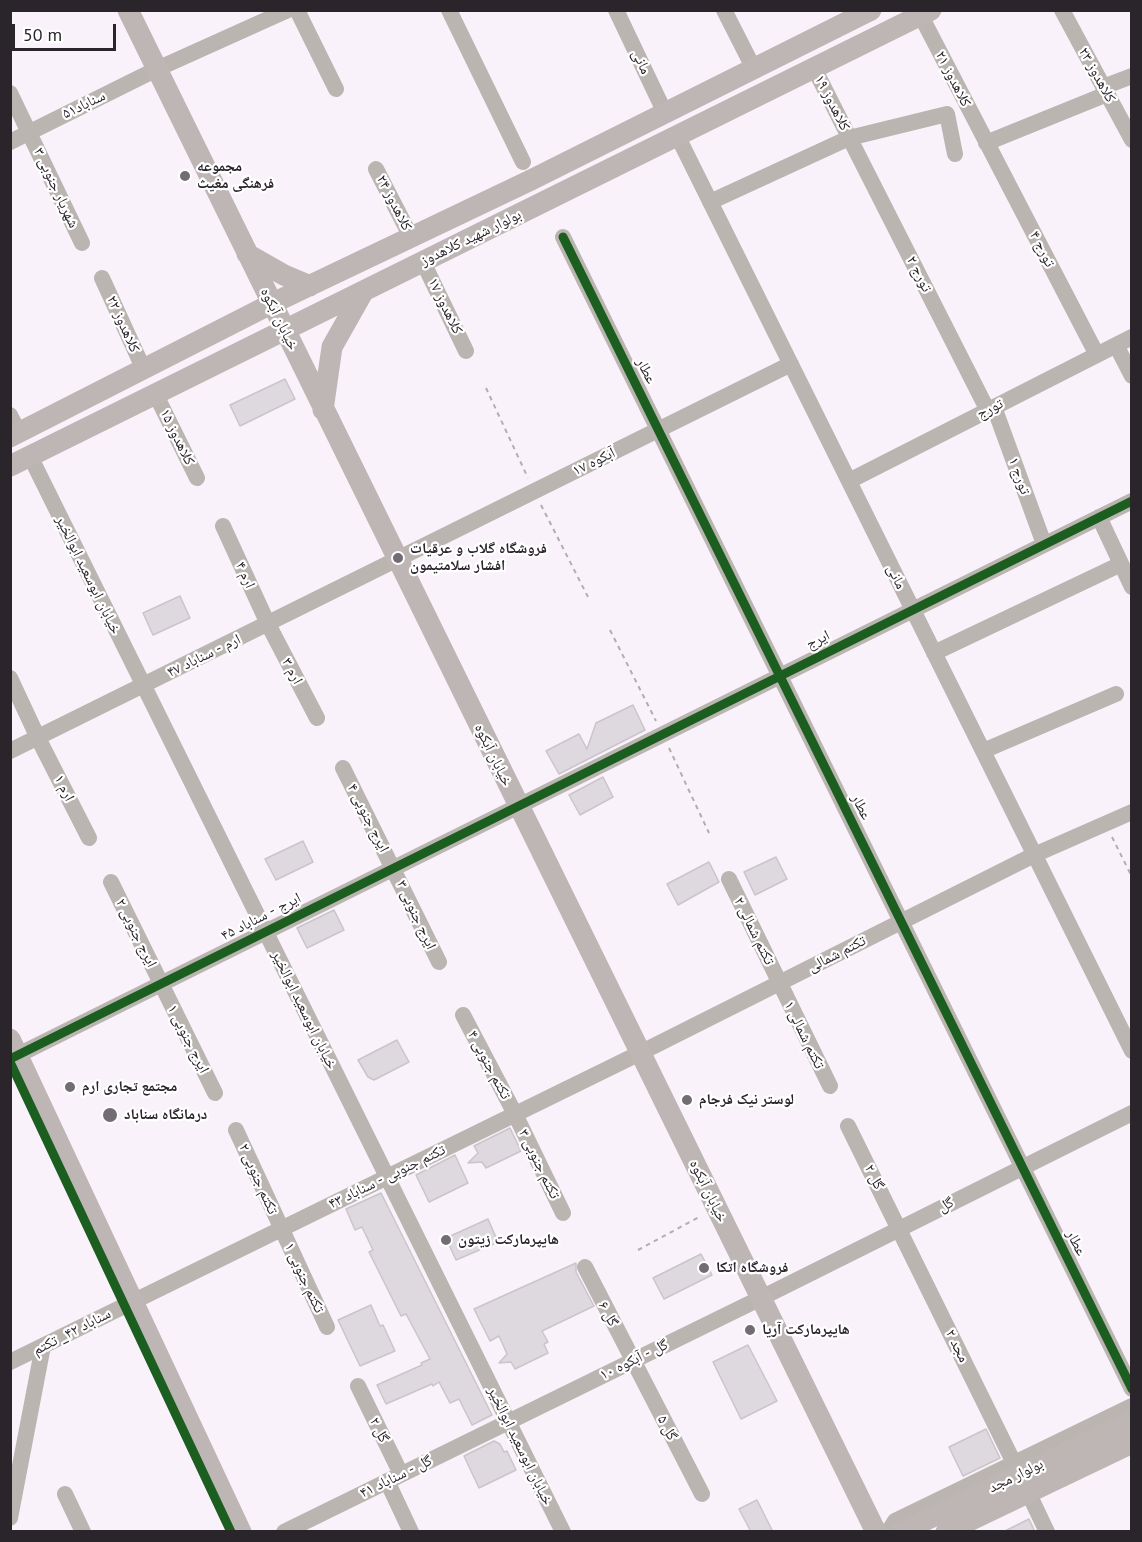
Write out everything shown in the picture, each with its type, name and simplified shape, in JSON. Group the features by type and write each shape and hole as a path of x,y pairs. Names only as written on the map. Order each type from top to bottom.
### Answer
{"main road":[{"name":"خیابان آبکوه","path":"128,10 876,1532"},
{"name":"بولوار شهید کلاهدوز","path":"13,428 144,370 271,304 754,69 842,17 870,10"},
{"name":"بولوار شهید کلاهدوز","path":"10,466 926,13"},
{"path":"247,254 284,275 310,286"},
{"path":"323,410 332,347 363,292"},
{"path":"13,1051 241,1532"},
{"name":"بولوار مجد","path":"906,1530 1131,1421"},
{"name":"بولوار مجد","path":"945,1532 1131,1443"}],"street":[{"name":"سناباد۵۱","path":"10,142 157,69 288,10"},
{"path":"297,10 336,89"},
{"path":"449,10 523,162"},
{"name":"مانی","path":"616,10 665,113"},
{"path":"724,10 754,69"},
{"name":"کلاهدوز ۲۳","path":"1062,10 1131,140"},
{"name":"کلاهدوز ۲۱","path":"926,13 986,143"},
{"name":"کلاهدوز ۱۹","path":"814,68 849,138"},
{"path":"986,143 1105,91 1131,76"},
{"name":"شهریار جنوبی ۳","path":"10,93 82,243"},
{"path":"710,202 849,138 947,114 955,154"},
{"name":"مانی","path":"677,135 1131,1051"},
{"name":"تورج ۲","path":"849,138 991,409"},
{"name":"تورج ۴","path":"986,143 1097,355"},
{"name":"کلاهدوز ۲۴","path":"376,169 411,237"},
{"name":"عطار","path":"563,237 1131,1389"},
{"name":"کلاهدوز ۱۷","path":"423,262 466,351"},
{"name":"کلاهدوز ۲۲","path":"102,278 144,370"},
{"name":"تورج","path":"849,481 1131,337"},
{"path":"1116,345 1131,376"},
{"name":"آبکوه ۱۷","path":"397,560 791,364"},
{"name":"کلاهدوز ۱۵","path":"156,395 197,478"},
{"name":"تورج ۱","path":"991,409 1044,544"},
{"name":"خیابان ابوسعید ابوالخیر","path":"30,456 563,1532"},
{"name":"ایرج","path":"518,805 1131,501"},
{"path":"1099,517 1131,586"},
{"name":"ارم ۴","path":"223,526 268,624"},
{"name":"ارم - سناباد ۴۷","path":"10,751 397,560"},
{"path":"934,653 1121,564"},
{"name":"ارم ۳","path":"268,624 317,718"},
{"name":"ارم ۱","path":"10,678 89,838"},
{"path":"983,751 1116,694"},
{"name":"ایرج جنوبی ۴","path":"343,768 393,867"},
{"name":"ایرج - سناباد ۴۵","path":"13,1051 160,984 518,805"},
{"name":"تکتم شمالی","path":"640,1053 1034,855 1131,812"},
{"name":"ایرج جنوبی ۳","path":"393,867 439,962"},
{"name":"تکتم شمالی ۲","path":"729,879 779,983"},
{"name":"ایرج جنوبی ۲","path":"111,882 160,984"},
{"name":"تکتم شمالی ۱","path":"779,983 830,1086"},
{"name":"ایرج جنوبی ۱","path":"160,984 215,1093"},
{"name":"تکتم جنوبی ۴","path":"463,1015 515,1114"},
{"name":"تکتم جنوبی - سناباد ۴۳","path":"133,1301 640,1053"},
{"name":"گل","path":"761,1298 1131,1113"},
{"name":"تکتم جنوبی ۳","path":"515,1114 563,1213"},
{"name":"گل ۲","path":"848,1126 899,1229"},
{"name":"تکتم جنوبی ۲","path":"236,1130 281,1229"},
{"name":"تکتم جنوبی ۱","path":"281,1229 327,1327"},
{"name":"مجد ۲","path":"899,1229 1014,1463"},
{"name":"گل ۶","path":"585,1267 632,1361"},
{"name":"گل - آبکوه ۱۰","path":"508,1422 761,1298"},
{"name":"سناباد ۴۲_ تکتم","path":"10,1362 133,1301"},
{"path":"10,1518 43,1346"},
{"name":"گل ۵","path":"632,1361 702,1494"},
{"name":"گل ۲","path":"358,1386 394,1478 411,1532"},
{"path":"888,1532 895,1521 1131,1406"},
{"name":"گل - سناباد ۴۱","path":"284,1532 508,1422"},
{"path":"1028,1492 1047,1532"},
{"path":"65,1494 83,1532"}],"path":[{"path":"486,388 534,492 588,597"},
{"path":"610,630 663,734 709,833"},
{"path":"1105,824 1131,877"},
{"path":"638,1250 717,1208"}],"building":[{"path":"285,379 295,399 240,426 230,405"},
{"path":"180,596 190,618 153,635 143,613"},
{"path":"633,705 645,730 559,774 546,751 579,734 587,749 596,723"},
{"path":"603,777 613,797 580,815 569,795"},
{"path":"303,841 313,862 276,880 265,859"},
{"path":"776,857 787,879 755,895 744,872"},
{"path":"709,862 719,882 678,905 667,884"},
{"path":"334,910 344,930 307,948 297,928"},
{"path":"397,1040 409,1062 374,1080 368,1077 358,1060"},
{"path":"510,1128 521,1151 486,1168 482,1162 468,1163 478,1153 474,1146"},
{"path":"455,1155 468,1183 429,1202 416,1175"},
{"path":"381,1193 492,1415 472,1425 459,1399 450,1403 439,1382 386,1404 377,1385 422,1365 421,1363 430,1359 406,1314 401,1316 369,1252 373,1250 362,1227 355,1230 346,1209"},
{"path":"488,1219 498,1242 456,1260 446,1238"},
{"path":"701,1254 712,1275 664,1299 653,1278"},
{"path":"576,1263 576,1272 594,1306 542,1331 548,1342 544,1344 548,1353 515,1369 511,1362 499,1363 507,1354 499,1336 490,1341 474,1309"},
{"path":"371,1305 395,1351 360,1366 338,1320"},
{"path":"748,1345 777,1401 741,1419 713,1362"},
{"path":"986,1429 1000,1458 963,1476 949,1447"},
{"path":"494,1441 500,1444 504,1452 507,1451 516,1470 479,1488 464,1456"},
{"path":"757,1500 773,1532 751,1532 739,1509"},
{"path":"1029,1519 1035,1532 1003,1532"}],"cycle path":[{"path":"563,237 1132,1389"},
{"path":"10,1059 1132,501"},
{"path":"10,1062 231,1532"}],"place":[{"name":"مجموعه فرهنگی مغیث","path":"185,176"},
{"name":"فروشگاه گلاب و عرقیات افشار سلامتیمون","path":"398,558"},
{"name":"مجتمع تجاری ارم","path":"70,1087"},
{"name":"لوستر نیک فرجام","path":"687,1100"},
{"name":"درمانگاه سناباد","path":"110,1115"},
{"name":"هایپرمارکت زیتون","path":"446,1240"},
{"name":"فروشگاه اتکا","path":"704,1268"},
{"name":"هایپرمارکت آریا","path":"750,1330"}]}
